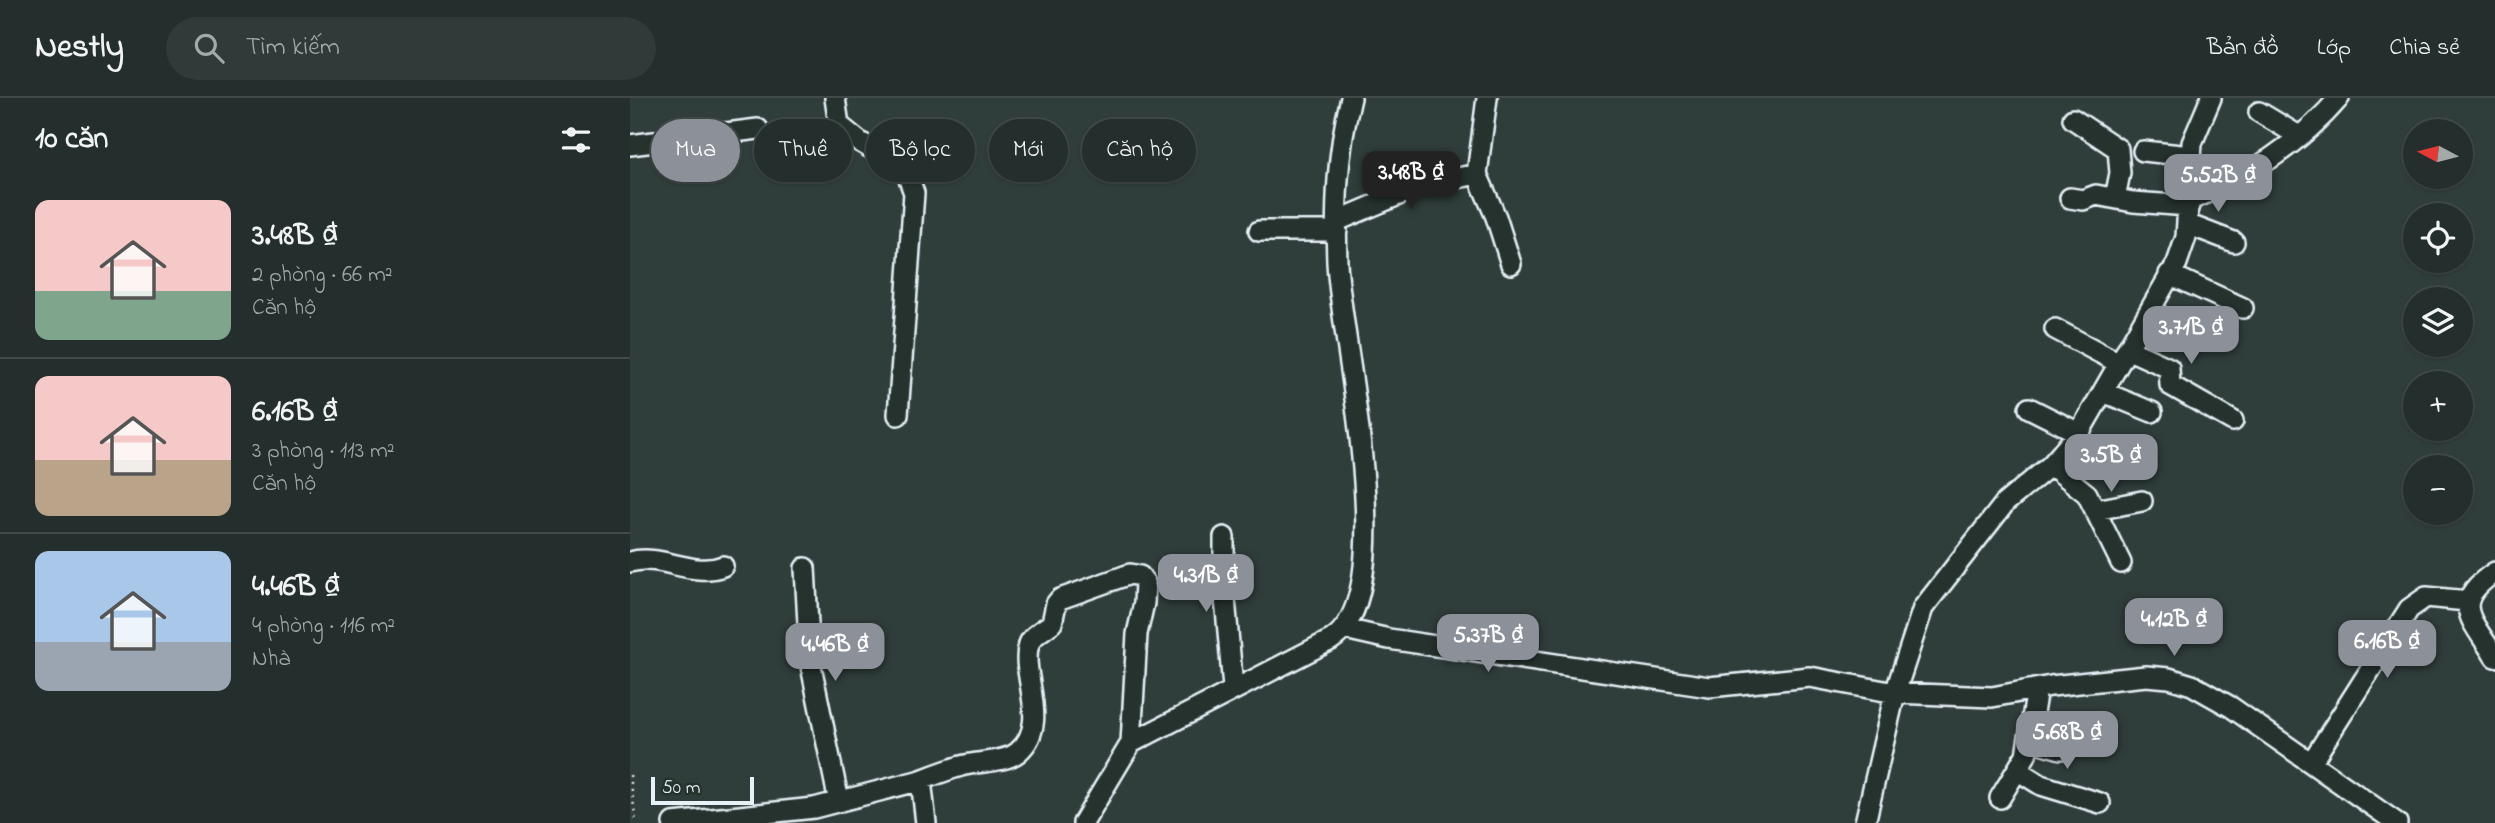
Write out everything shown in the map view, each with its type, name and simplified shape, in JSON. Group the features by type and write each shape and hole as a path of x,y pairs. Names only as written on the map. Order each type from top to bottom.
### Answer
{"street":[{"path":"835,98 839,125 860,142 901,166 906,171 914,193 898,415"},
{"path":"1131,743 1233,688 1331,640 1345,629 1357,604 1361,580 1366,481 1341,303 1337,226 1340,141 1351,98"},
{"path":"1487,98 1477,174 1496,217 1511,264"},
{"path":"1865,823 1895,693 1923,608 2005,503 2051,465 2079,433 2103,392 2183,249 2189,210 2190,156 2196,129 2211,98"},
{"path":"2189,210 2299,136 2339,98"},
{"path":"2259,112 2299,136"},
{"path":"2073,119 2118,149 2120,173 2115,198"},
{"path":"630,145 754,130"},
{"path":"2143,151 2190,156"},
{"path":"1259,231 1337,226 1420,186 1477,174"},
{"path":"2070,198 2082,200 2096,195 2189,210 2234,242"},
{"path":"2169,274 2243,308"},
{"path":"2055,329 2123,356 2178,373 2170,385 2233,421"},
{"path":"2103,392 2152,412"},
{"path":"2029,408 2079,433"},
{"path":"2051,465 2087,494 2121,563"},
{"path":"2096,510 2142,501"},
{"path":"1224,537 1224,587 1233,688"},
{"path":"630,562 643,560 707,571 723,566"},
{"path":"805,568 810,662 839,802"},
{"path":"2495,572 2474,587 2468,601 2473,621 2495,657"},
{"path":"673,823 814,808 920,780 960,766 1009,757 1018,752 1026,742 1032,724 1034,697 1028,652 1032,639 1052,623 1056,604 1060,599 1133,574 1142,578 1145,586 1137,634 1131,743 1083,823"},
{"path":"2311,763 2409,609 2426,597 2468,601"},
{"path":"1345,629 1367,636 1709,687 1810,677 1895,693 1992,697 2146,676 2169,678 2192,685 2231,708 2397,823"},
{"path":"2000,798 2017,770 2029,740 2037,689"},
{"path":"2029,740 2061,749"},
{"path":"2017,770 2041,785 2100,803"},
{"path":"920,780 926,823"}],"path":[{"path":"630,775 636,823"}]}
